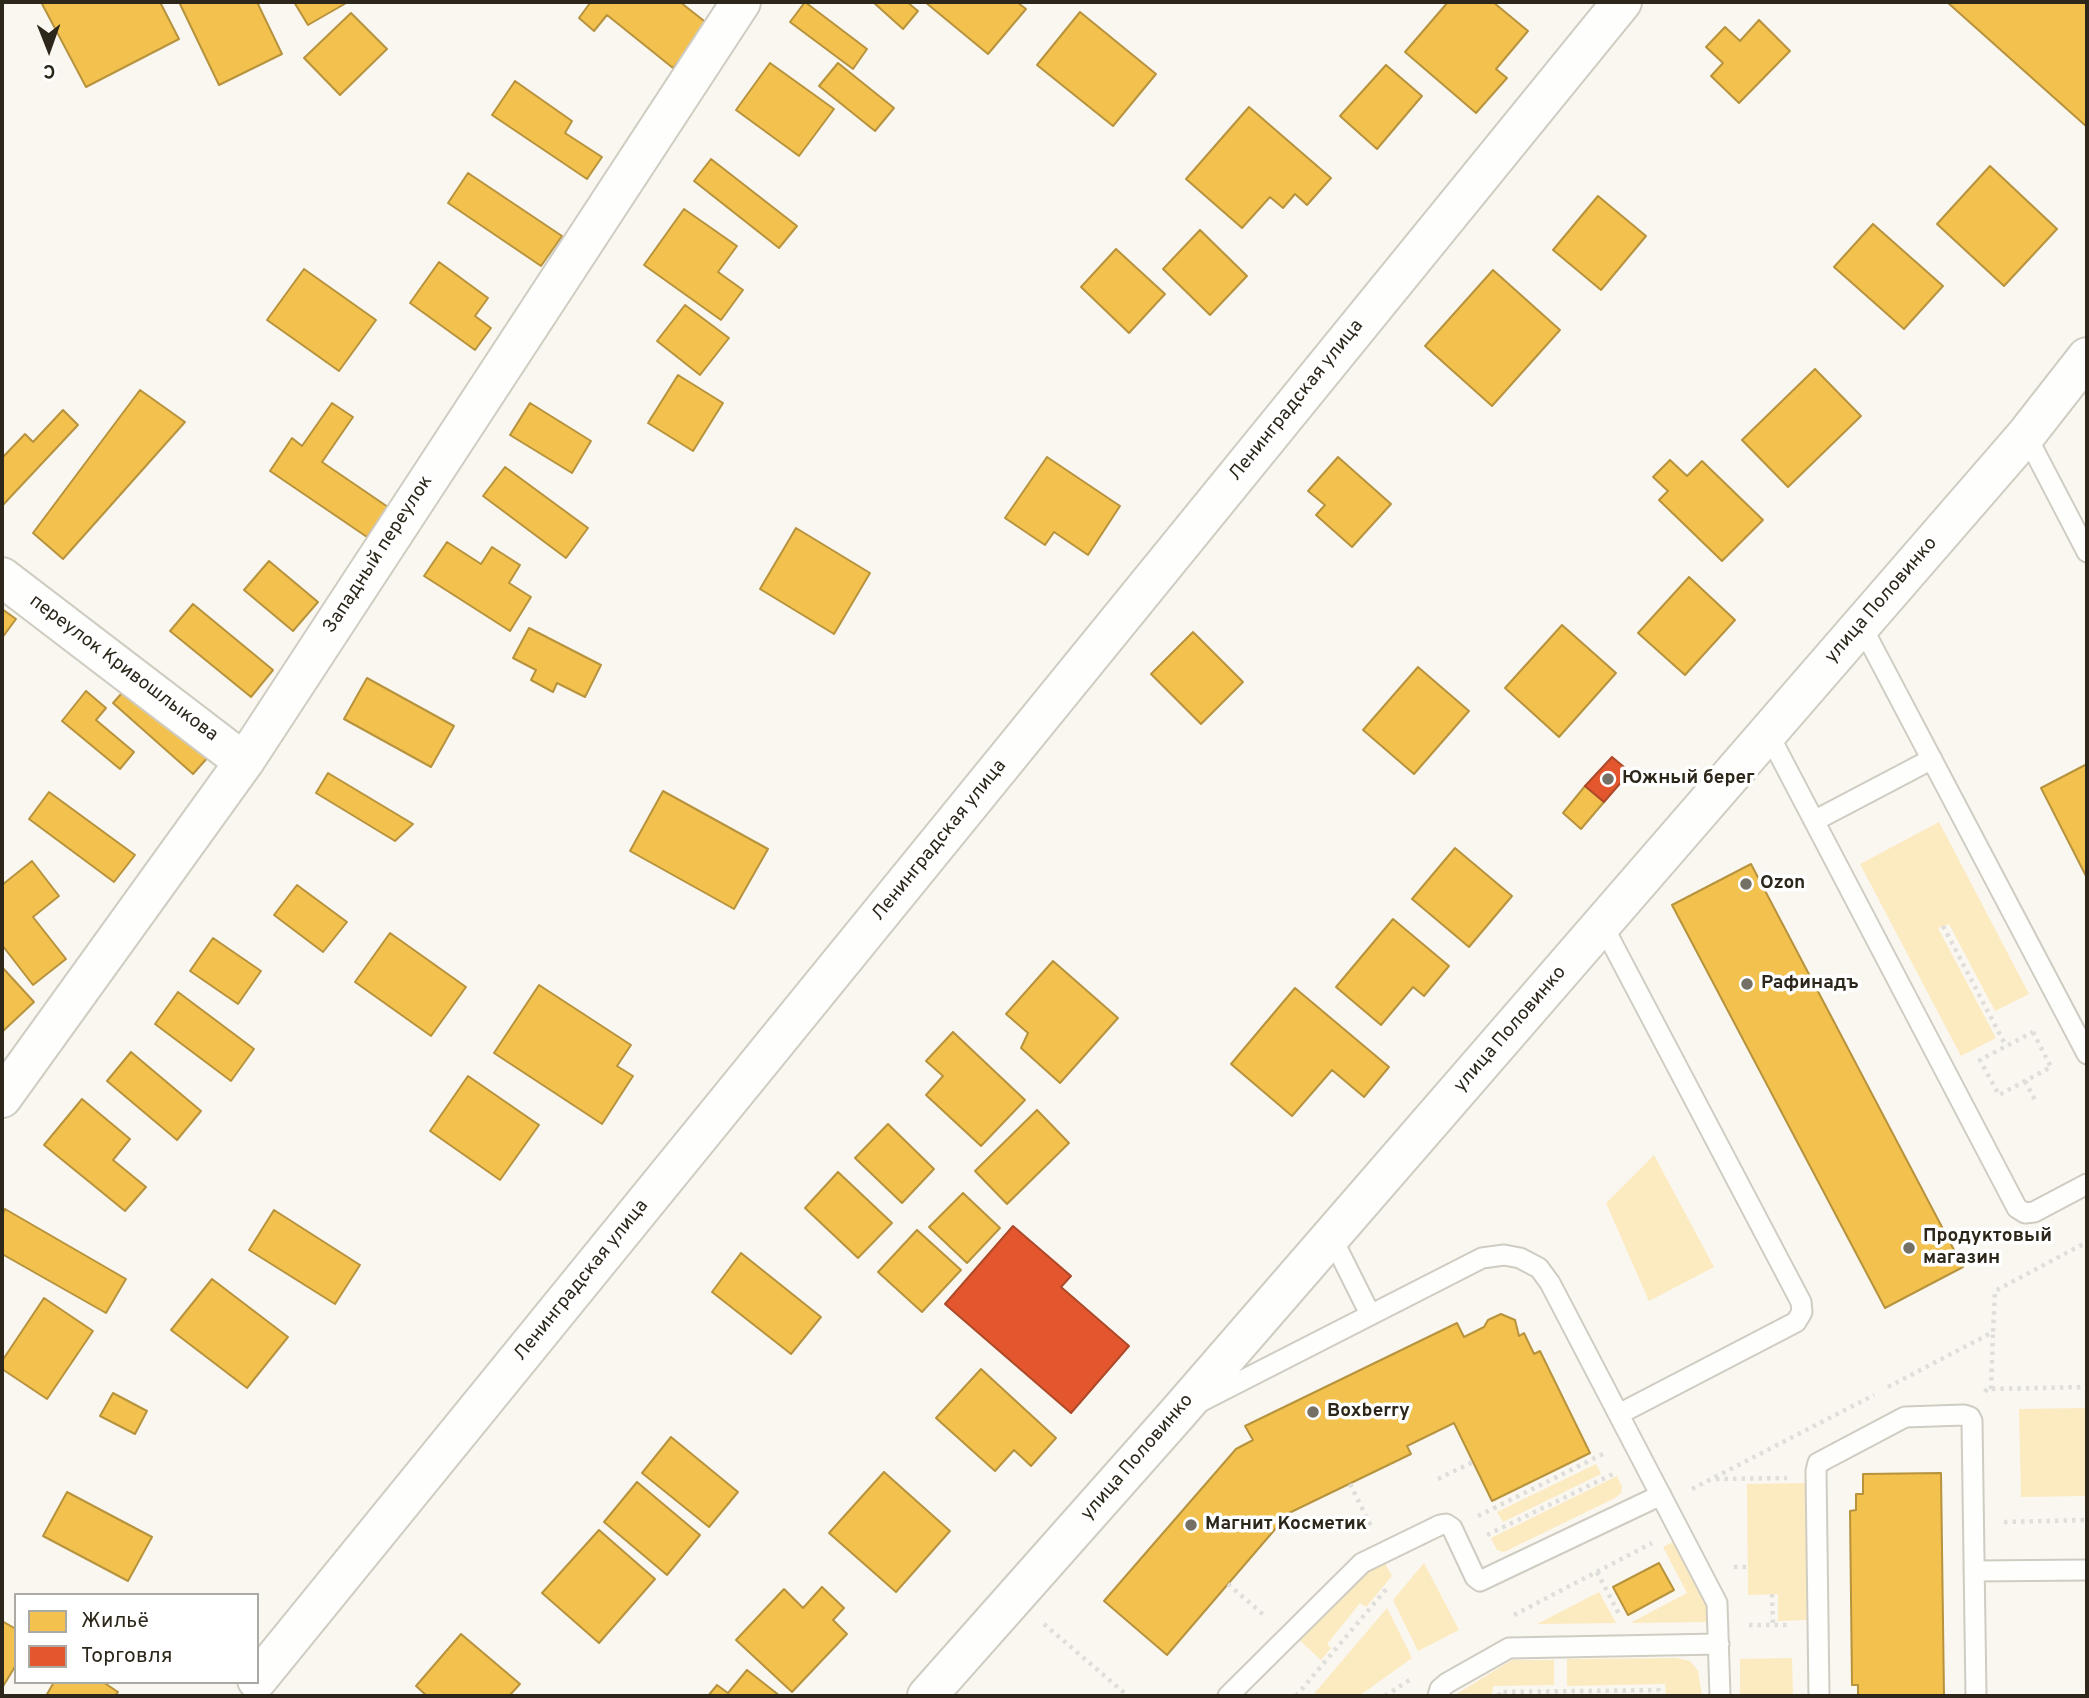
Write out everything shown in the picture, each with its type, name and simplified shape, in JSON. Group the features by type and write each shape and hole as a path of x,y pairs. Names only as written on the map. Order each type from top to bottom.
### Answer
{"street":[{"name":"Западный переулок","path":"2,1098 244,762 740,2"},
{"name":"Ленинградская улица","path":"259,1677 1622,2"},
{"name":"улица Половинко","path":"927,1696 1177,1414 1768,733 2026,435 2087,357"},
{"name":"переулок Кривошлыкова","path":"2,577 244,762"}],"lane":[{"path":"2026,435 2087,552"},
{"path":"1861,625 2087,1054"},
{"path":"1768,733 2017,1208 2025,1213 2034,1212 2087,1184"},
{"path":"1814,821 1932,760"},
{"path":"1602,924 1801,1302 1802,1312 1796,1322 1619,1414"},
{"path":"1331,1236 1370,1314"},
{"path":"1177,1414 1482,1258 1503,1255 1520,1258 1539,1268 1550,1283 1713,1594 1717,1603 1720,1696"},
{"path":"1819,1696 1818,1463 1898,1420 1915,1415 1964,1415 1969,1416 1972,1421 1976,1696"},
{"path":"1228,1696 1362,1563 1440,1525 1446,1524 1452,1528 1475,1577 1480,1581 1661,1495"},
{"path":"1974,1572 2087,1570"},
{"path":"1438,1696 1440,1689 1447,1683 1509,1648 1626,1645 1719,1634"}],"path":[{"path":"1943,926 2006,1046"},
{"path":"2032,1032 2051,1067 2025,1081 1998,1095 1980,1060 2032,1032"},
{"path":"2025,1081 2036,1102"},
{"path":"1991,1389 1995,1291 2087,1242"},
{"path":"1696,1498 1692,1489 1993,1332"},
{"path":"1969,1416 1987,1389 2087,1387"},
{"path":"1438,1479 1473,1462"},
{"path":"1461,1548 1622,1470"},
{"path":"1713,1479 1816,1478"},
{"path":"2000,1522 2087,1520"},
{"path":"1506,1619 1658,1540"},
{"path":"1597,1572 1626,1626 1626,1645"},
{"path":"1772,1594 1773,1625"},
{"path":"1014,1598 1128,1696"},
{"path":"1719,1634 1773,1625 1818,1624"},
{"path":"1385,1696 1418,1675"},
{"path":"1499,1696 1499,1692 1647,1690 1659,1690 1660,1696"}],"shaded area":[{"path":"1939,822 2029,994 1995,1011 1949,924 1938,928 1996,1038 1961,1056 1860,864"},
{"path":"1654,1155 1714,1267 1649,1301 1606,1203"},
{"path":"2087,1408 2087,1496 2021,1497 2019,1409"},
{"path":"1596,1464 1601,1474 1503,1522 1497,1512"},
{"path":"1617,1476 1622,1487 1621,1493 1615,1498 1504,1552 1497,1550 1491,1538"},
{"path":"1806,1483 1807,1620 1778,1621 1778,1594 1748,1595 1747,1484"},
{"path":"1675,1541 1708,1604 1708,1622 1630,1623 1687,1593 1663,1547"},
{"path":"1382,1558 1392,1576 1366,1607 1360,1603 1327,1644 1331,1648 1321,1660 1293,1634"},
{"path":"1424,1563 1459,1630 1418,1651 1393,1600"},
{"path":"1599,1592 1616,1623 1537,1624"},
{"path":"1387,1608 1412,1658 1359,1696 1312,1696"},
{"path":"1677,1658 1690,1661 1698,1671 1702,1696 1666,1696 1665,1684 1567,1686 1567,1659"},
{"path":"1792,1658 1793,1696 1740,1696 1740,1659"},
{"path":"1512,1660 1554,1660 1554,1685 1493,1686 1492,1696 1458,1696 1458,1693"}],"building: Жильё":[{"path":"41,2 160,2 179,39 86,87"},
{"path":"179,2 257,2 282,54 219,85"},
{"path":"294,2 348,2 308,25"},
{"path":"589,2 680,2 708,24 673,68 607,15 594,31 579,18"},
{"path":"805,2 867,49 853,69 790,22"},
{"path":"873,2 907,2 918,11 903,29"},
{"path":"925,2 1017,2 1026,9 988,54"},
{"path":"1448,2 1493,2 1528,31 1496,69 1507,78 1476,113 1405,52"},
{"path":"1947,2 2087,2 2087,127"},
{"path":"1080,12 1156,74 1113,126 1037,65"},
{"path":"351,13 387,49 340,95 304,58"},
{"path":"1759,20 1790,51 1739,103 1711,76 1723,63 1706,47 1725,27 1740,41"},
{"path":"770,63 834,109 799,156 736,110"},
{"path":"838,63 894,108 875,131 819,86"},
{"path":"1386,65 1422,96 1377,149 1340,116"},
{"path":"515,81 572,121 565,133 602,157 587,179 492,115"},
{"path":"1249,107 1331,178 1307,205 1295,194 1283,208 1270,197 1242,228 1186,179"},
{"path":"711,159 797,226 779,248 694,181"},
{"path":"1990,166 2057,229 2004,286 1937,224"},
{"path":"468,173 562,236 541,266 448,203"},
{"path":"1598,196 1646,236 1601,290 1553,250"},
{"path":"684,209 737,246 718,272 743,290 721,320 644,265"},
{"path":"1873,224 1943,286 1904,329 1834,267"},
{"path":"1200,230 1247,276 1210,315 1163,269"},
{"path":"1116,249 1165,294 1129,333 1081,287"},
{"path":"439,262 488,298 475,316 491,328 475,350 410,303"},
{"path":"304,269 376,320 339,371 267,320"},
{"path":"1493,270 1560,330 1492,406 1425,346"},
{"path":"685,305 729,338 700,375 657,341"},
{"path":"1815,369 1861,416 1788,487 1742,440"},
{"path":"678,375 723,403 693,451 648,423"},
{"path":"140,390 185,422 63,559 33,533"},
{"path":"332,403 353,417 322,462 388,507 367,537 270,471 292,438 302,446"},
{"path":"530,403 591,441 572,473 510,435"},
{"path":"63,410 78,425 2,506 2,458 25,434 33,442"},
{"path":"1047,457 1120,506 1088,555 1054,532 1045,545 1005,518"},
{"path":"1338,457 1391,504 1352,547 1316,515 1325,505 1308,491"},
{"path":"1670,460 1687,476 1702,461 1763,520 1722,561 1659,500 1668,491 1653,477"},
{"path":"505,467 588,528 566,558 483,496"},
{"path":"796,528 870,573 834,634 760,589"},
{"path":"447,542 481,564 492,547 520,565 509,583 531,597 510,631 424,576"},
{"path":"269,561 318,602 293,631 244,590"},
{"path":"1689,577 1735,620 1685,675 1638,633"},
{"path":"193,604 273,670 251,697 170,631"},
{"path":"2,609 16,619 2,638"},
{"path":"1562,625 1616,673 1559,737 1505,688"},
{"path":"529,628 601,665 585,697 557,683 553,692 531,680 536,670 513,658"},
{"path":"1193,632 1243,682 1201,724 1151,674"},
{"path":"1418,667 1469,711 1414,774 1363,730"},
{"path":"367,678 454,726 431,767 344,719"},
{"path":"129,685 209,756 193,774 113,703"},
{"path":"86,691 106,708 96,720 134,752 120,769 62,721"},
{"path":"2087,764 2087,878 2041,788"},
{"path":"328,773 413,824 395,841 316,793"},
{"path":"1585,786 1604,802 1581,829 1563,813"},
{"path":"663,791 768,849 734,909 630,851"},
{"path":"49,792 135,855 114,882 29,819"},
{"path":"1455,848 1512,896 1469,947 1412,899"},
{"path":"32,861 59,896 33,917 66,959 33,985 2,945 2,885"},
{"path":"1751,864 1963,1267 1885,1308 1672,905"},
{"path":"297,885 347,922 323,952 274,915"},
{"path":"1393,919 1449,966 1424,996 1413,987 1381,1025 1336,987"},
{"path":"390,933 466,987 431,1036 355,982"},
{"path":"213,938 261,971 238,1004 190,971"},
{"path":"1053,961 1118,1018 1060,1083 1021,1048 1028,1033 1006,1014"},
{"path":"2,967 34,1002 2,1032"},
{"path":"539,985 631,1045 617,1066 633,1076 602,1124 494,1053"},
{"path":"1295,988 1389,1067 1364,1097 1332,1070 1292,1116 1231,1064"},
{"path":"178,992 254,1049 231,1081 155,1024"},
{"path":"953,1032 1025,1100 981,1146 926,1095 943,1076 926,1061"},
{"path":"131,1052 201,1111 177,1140 107,1081"},
{"path":"468,1076 539,1125 500,1180 430,1131"},
{"path":"82,1099 130,1139 113,1160 146,1187 125,1211 44,1145"},
{"path":"1037,1110 1069,1143 1007,1204 975,1171"},
{"path":"888,1124 934,1169 902,1203 855,1158"},
{"path":"838,1172 892,1223 858,1258 805,1208"},
{"path":"963,1193 1000,1228 967,1263 929,1227"},
{"path":"5,1209 126,1279 106,1313 2,1254 2,1215"},
{"path":"274,1210 360,1265 335,1304 249,1250"},
{"path":"917,1230 961,1270 922,1312 878,1272"},
{"path":"741,1253 821,1317 791,1354 712,1292"},
{"path":"212,1279 288,1337 247,1388 171,1330"},
{"path":"44,1298 93,1331 47,1399 2,1369 2,1361"},
{"path":"1501,1314 1515,1320 1519,1336 1524,1333 1534,1354 1540,1351 1590,1453 1492,1501 1454,1423 1407,1446 1411,1454 1289,1513 1167,1655 1104,1601 1236,1449 1253,1440 1245,1426 1457,1323 1464,1337"},
{"path":"981,1369 1056,1438 1031,1466 1014,1450 995,1471 936,1418"},
{"path":"113,1393 147,1411 135,1434 100,1416"},
{"path":"671,1437 738,1492 709,1527 642,1473"},
{"path":"884,1472 950,1531 896,1592 829,1533"},
{"path":"1941,1473 1944,1696 1858,1696 1858,1685 1852,1685 1850,1511 1856,1510 1856,1494 1863,1494 1863,1474"},
{"path":"637,1482 700,1535 667,1575 604,1522"},
{"path":"67,1492 152,1537 128,1581 43,1536"},
{"path":"599,1530 655,1579 599,1643 542,1593"},
{"path":"1659,1563 1674,1590 1628,1615 1613,1587"},
{"path":"822,1587 844,1608 833,1620 847,1634 792,1692 736,1640 784,1589 803,1608"},
{"path":"2,1621 14,1628 14,1668 2,1688"},
{"path":"461,1634 520,1684 509,1696 427,1696 416,1686"},
{"path":"747,1670 780,1696 708,1696 717,1685 728,1693"},
{"path":"53,1684 106,1684 118,1692 115,1696 46,1696"}],"building: Торговля":[{"name":"Южный берег","path":"1612,757 1630,772 1604,802 1585,786"},
{"path":"1013,1226 1071,1276 1061,1287 1129,1346 1071,1413 945,1304"}],"place":[{"name":"Южный берег","path":"1608,779"},
{"name":"Ozon","path":"1746,884"},
{"name":"Рафинадъ","path":"1747,984"},
{"name":"Продуктовый магазин","path":"1909,1248"},
{"name":"Boxberry","path":"1313,1412"},
{"name":"Магнит Косметик","path":"1191,1525"}]}
